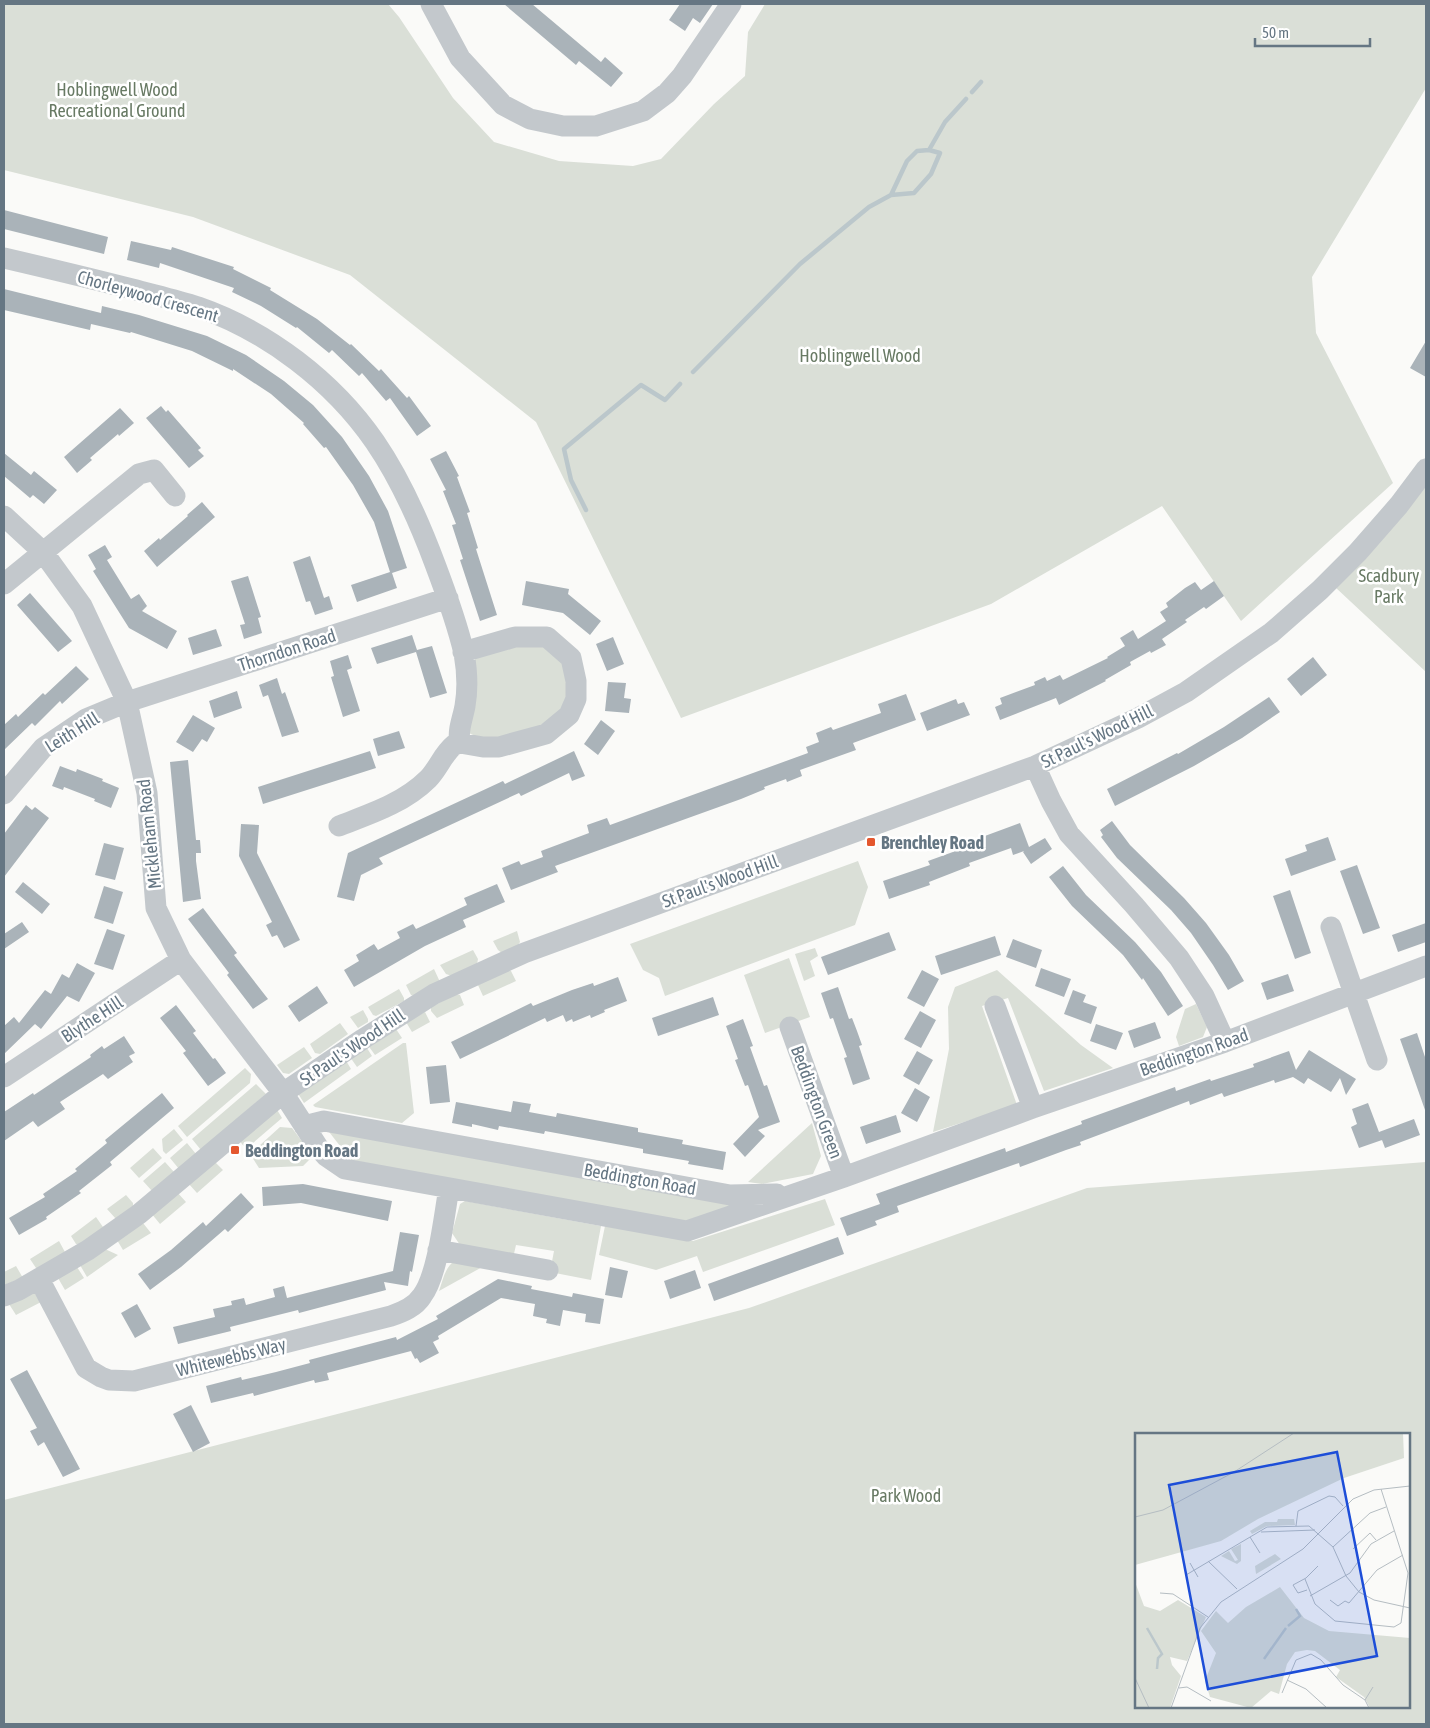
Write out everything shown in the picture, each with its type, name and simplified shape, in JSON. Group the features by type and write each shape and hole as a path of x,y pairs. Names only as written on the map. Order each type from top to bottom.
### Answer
{"street":[{"path":"431,4 460,58 503,105 530,119 563,126 596,126 643,111 667,93 682,76 731,4"},
{"name":"Chorleywood Crescent","path":"4,258 198,307 255,334 301,364 345,406 374,441 389,465 418,522 448,598 463,652"},
{"name":"St Paul's Wood Hill","path":"4,1296 39,1279 88,1250 139,1214 283,1093 434,994 524,953 1036,766 1138,718 1186,692 1271,633 1320,590 1358,552 1399,505 1426,468"},
{"path":"4,584 139,474 154,470 175,496"},
{"name":"Mickleham Road","path":"4,516 42,552 82,606 127,702 147,793 156,908 181,960 283,1093"},
{"name":"Thorndon Road","path":"127,702 448,598"},
{"path":"339,826 380,810 406,797 428,779 450,748 460,743 499,747 546,734 569,715 576,699 576,681 571,658 546,637 514,637 463,652 467,687 459,734 460,743"},
{"name":"Leith Hill","path":"4,794 43,748 86,719 127,702"},
{"path":"1036,766 1051,801 1070,834 1179,958 1204,996 1225,1042"},
{"path":"1332,927 1377,1060"},
{"name":"Blythe Hill","path":"4,1077 181,960"},
{"name":"Beddington Road","path":"283,1093 326,1156 345,1169 687,1231 800,1193 1033,1108 1225,1042 1426,966"},
{"path":"995,1006 1033,1108"},
{"name":"Beddington Green","path":"790,1028 844,1177"},
{"name":"Beddington Road","path":"304,1126 324,1121 730,1195 800,1193"},
{"name":"Whitewebbs Way","path":"39,1279 86,1368 101,1377 126,1382 134,1381 400,1313 416,1304 429,1284 438,1250 449,1188"},
{"path":"438,1250 548,1270"}],"green space":[{"name":"Hoblingwell Wood","path":"4,4 388,4 399,17 453,98 494,142 559,161 633,166 661,159 714,104 745,76 748,32 765,4 1426,4 1426,88 1312,277 1316,333 1393,483 1241,621 1162,506 991,604 681,718 536,422 350,275 193,217 4,170"},
{"name":"Scadbury Park","path":"1426,482 1426,672 1335,587"},
{"path":"543,642 568,664 569,706 519,740 479,738 469,733 475,657 481,651"},
{"path":"858,861 868,887 855,925 665,996 659,978 643,970 630,944"},
{"path":"517,931 520,942 518,945 502,953 498,950 493,941"},
{"path":"815,948 818,956 810,961 815,976 804,981 795,954"},
{"path":"473,950 478,959 477,964 452,976 446,974 440,965"},
{"path":"789,958 810,1017 765,1033 744,975"},
{"path":"434,969 440,982 414,996 411,995 406,985"},
{"path":"509,970 516,981 483,996 478,985"},
{"path":"997,970 1081,1045 1113,1068 1044,1091 1008,998 982,1006 1017,1105 933,1132 949,1049 948,1007 955,987"},
{"path":"399,989 404,1001 376,1016 373,1015 368,1007"},
{"path":"456,994 460,995 464,1005 437,1018 431,1011 431,1007"},
{"path":"1196,1004 1207,1027 1203,1037 1179,1046 1176,1037 1185,1009"},
{"path":"363,1010 368,1022 358,1028 350,1017"},
{"path":"425,1012 430,1022 412,1032 406,1022"},
{"path":"340,1023 348,1034 320,1054 315,1053 310,1044"},
{"path":"396,1029 402,1038 375,1055 367,1044"},
{"path":"403,1043 406,1043 414,1113 402,1123 315,1107 313,1105"},
{"path":"365,1045 372,1056 357,1067 350,1057"},
{"path":"304,1047 312,1058 289,1074 283,1073 277,1065"},
{"path":"345,1059 351,1069 304,1103 297,1092"},
{"path":"245,1068 251,1074 250,1083 187,1137 178,1126"},
{"path":"256,1084 266,1094 201,1150 192,1139"},
{"path":"276,1108 282,1118 246,1149 238,1139"},
{"path":"812,1123 821,1156 813,1174 762,1184 748,1182"},
{"path":"280,1127 292,1128 313,1156 303,1166 259,1168 250,1154"},
{"path":"326,1128 756,1202 688,1224 351,1160"},
{"path":"174,1129 183,1140 166,1154 163,1151 162,1139"},
{"path":"187,1143 196,1154 179,1169 170,1158"},
{"path":"153,1148 162,1158 139,1178 130,1168"},
{"path":"213,1160 223,1170 197,1193 188,1183"},
{"path":"165,1162 174,1172 152,1191 143,1181"},
{"name":"Park Wood","path":"1426,1162 1426,1724 4,1724 4,1500 749,1308 1087,1188"},
{"path":"177,1192 186,1202 160,1224 151,1213"},
{"path":"126,1195 133,1203 133,1206 116,1219 107,1209"},
{"path":"825,1199 835,1225 703,1272 697,1256 656,1270 599,1255 605,1226 693,1241"},
{"path":"465,1201 601,1226 591,1280 550,1272 554,1251 516,1245 513,1258 462,1248 452,1233 460,1204"},
{"path":"96,1217 103,1227 81,1245 76,1244 71,1236"},
{"path":"143,1223 151,1233 123,1250 117,1240"},
{"path":"59,1241 66,1254 38,1271 30,1259"},
{"path":"105,1249 118,1255 87,1277 80,1265"},
{"path":"456,1260 484,1266 439,1291 449,1266"},
{"path":"16,1266 23,1278 4,1285 4,1272"},
{"path":"77,1267 84,1278 65,1290 58,1278"},
{"path":"29,1293 35,1294 43,1301 16,1315 9,1304"}],"building":[{"path":"504,4 532,4 601,62 605,57 623,73 611,87 579,61 576,65"},
{"path":"680,4 713,4 700,23 693,18 685,31 669,20"},
{"path":"4,210 108,237 104,254 4,229"},
{"path":"131,241 171,250 172,247 234,267 233,269 271,288 270,290 317,319 351,344 379,371 381,369 407,398 409,396 431,426 417,436 390,398 386,401 362,373 359,376 332,350 329,353 297,327 232,292 234,288 160,263 159,268 127,260"},
{"path":"4,289 101,313 102,306 139,315 207,336 246,355 284,381 313,405 342,437 369,476 388,511 407,568 392,573 397,588 357,602 351,585 390,572 374,522 353,485 326,447 324,448 304,423 271,394 233,369 233,371 192,351 131,332 91,324 90,330 4,310"},
{"path":"1426,341 1426,377 1410,368"},
{"path":"161,406 166,412 168,410 201,448 198,450 204,456 189,468 146,418"},
{"path":"120,408 134,423 90,458 92,460 77,473 64,457"},
{"path":"446,451 459,476 457,477 470,512 467,513 478,548 476,549 497,615 480,621 460,560 463,559 452,525 456,524 443,491 446,490 430,459"},
{"path":"4,453 31,475 34,471 57,490 44,504 33,495 30,498 4,476"},
{"path":"202,502 215,517 157,567 144,551 159,538 160,540"},
{"path":"105,545 112,557 107,560 131,599 139,594 147,606 142,611 177,631 167,649 129,628 93,571 96,569 88,555"},
{"path":"310,556 324,598 329,596 333,609 315,615 310,601 306,602 293,562"},
{"path":"248,576 261,617 258,618 262,633 244,639 240,625 245,624 231,581"},
{"path":"526,581 569,589 568,594 601,621 590,635 563,613 522,605"},
{"path":"1214,581 1224,596 1206,609 1204,607 1185,620 1187,622 1162,639 1166,645 1130,662 1131,665 1106,681 1059,705 1056,698 1000,720 995,707 1002,704 1000,698 1035,685 1034,682 1045,677 1047,681 1060,675 1063,680 1108,658 1125,646 1120,638 1133,630 1138,639 1166,621 1160,612 1168,607 1166,603 1185,588 1195,582 1201,590"},
{"path":"30,593 72,641 58,652 17,605"},
{"path":"216,629 222,646 193,655 188,638"},
{"path":"412,635 417,650 432,646 447,693 430,698 416,652 377,664 371,648"},
{"path":"613,637 624,664 607,671 596,644"},
{"path":"348,655 352,668 347,670 360,711 343,717 331,677 334,676 330,661"},
{"path":"1313,657 1327,675 1301,696 1287,679"},
{"path":"76,666 89,679 62,704 60,701 35,726 32,723 4,750 4,725 16,714 18,717 43,693 45,695"},
{"path":"277,678 282,694 285,692 299,732 282,737 268,695 263,697 259,685"},
{"path":"608,682 626,683 624,698 631,699 629,713 605,711"},
{"path":"237,691 242,708 214,718 209,701"},
{"path":"906,694 916,720 853,743 856,750 800,770 802,776 787,782 786,779 764,787 765,789 741,799 555,866 558,872 511,890 502,868 519,861 521,865 543,857 541,851 589,833 587,825 607,818 610,825 808,753 806,747 819,742 816,733 831,727 833,730 881,713 878,704"},
{"path":"1269,697 1280,712 1242,738 1194,766 1115,806 1107,789 1178,754 1224,727"},
{"path":"956,699 958,704 964,702 970,715 927,731 920,713"},
{"path":"193,715 215,728 207,742 202,739 193,752 176,742"},
{"path":"601,720 615,731 598,755 584,744"},
{"path":"399,731 405,748 378,756 373,739"},
{"path":"370,751 376,768 263,804 258,787"},
{"path":"574,751 585,776 572,781 569,773 521,796 519,793 379,858 383,864 361,875 354,901 337,897 348,853 503,781 505,784"},
{"path":"188,760 196,840 200,840 201,853 196,853 196,861 201,899 183,902 170,762"},
{"path":"60,766 76,772 77,769 103,779 102,781 119,788 111,808 94,801 95,799 64,787 63,790 52,786"},
{"path":"26,805 32,810 35,807 49,818 4,877 4,834"},
{"path":"1112,821 1130,845 1184,898 1206,923 1229,955 1244,981 1228,990 1191,933 1171,910 1117,858 1101,837 1103,835 1100,830"},
{"path":"1020,823 1029,847 1045,838 1052,849 1031,864 1024,851 1013,855 1011,848 969,863 970,866 929,882 930,885 889,899 883,881 930,865 928,861 975,844 974,840"},
{"path":"241,824 259,825 257,853 300,940 284,948 277,935 272,937 266,925 272,922 239,856"},
{"path":"1328,837 1336,860 1291,876 1285,859 1307,851 1305,845"},
{"path":"104,843 124,848 115,880 95,875"},
{"path":"1357,865 1380,928 1363,934 1340,871"},
{"path":"1063,866 1086,895 1135,942 1161,972 1183,1006 1168,1016 1143,978 1142,980 1123,955 1072,906 1049,877"},
{"path":"23,882 50,904 42,914 15,892"},
{"path":"497,884 505,902 463,920 466,927 425,946 354,987 344,970 359,961 356,955 374,944 378,950 400,938 397,932 413,924 416,929 467,905 464,898"},
{"path":"104,886 123,892 113,924 94,918"},
{"path":"1290,890 1311,953 1295,959 1273,896"},
{"path":"203,908 237,953 234,955 268,999 253,1009 227,975 229,973 188,919"},
{"path":"22,922 29,932 4,949 4,934"},
{"path":"1426,923 1426,942 1398,952 1392,935"},
{"path":"107,929 125,935 113,970 94,964"},
{"path":"889,932 896,950 828,975 821,957"},
{"path":"995,936 1001,955 941,975 935,956"},
{"path":"1013,939 1042,950 1036,968 1006,957"},
{"path":"77,963 95,973 79,1002 67,996 41,1029 35,1024 4,1054 4,1026 14,1017 19,1023 45,990 51,994 62,974 69,978"},
{"path":"1041,968 1071,979 1064,997 1035,986"},
{"path":"922,970 939,979 924,1007 907,998"},
{"path":"1288,974 1294,991 1267,1000 1261,983"},
{"path":"618,977 627,1001 604,1010 605,1012 591,1018 590,1015 573,1022 572,1019 566,1022 563,1015 547,1022 545,1018 460,1059 451,1042 531,1003 533,1006 572,990 593,983 594,986"},
{"path":"317,986 328,1003 299,1022 288,1006"},
{"path":"838,987 849,1019 852,1018 862,1045 859,1046 870,1079 853,1085 844,1058 847,1057 833,1018 830,1019 821,993"},
{"path":"1073,990 1086,995 1083,1002 1097,1007 1091,1024 1064,1014"},
{"path":"713,997 719,1015 658,1036 652,1018"},
{"path":"176,1005 196,1031 193,1033 226,1073 208,1086 183,1053 186,1051 160,1018"},
{"path":"920,1011 936,1020 921,1048 904,1039"},
{"path":"743,1019 753,1046 750,1047 764,1086 767,1085 780,1122 758,1130 765,1136 745,1157 733,1144 759,1117 748,1085 745,1086 735,1060 738,1059 726,1026"},
{"path":"1155,1022 1161,1038 1134,1048 1128,1031"},
{"path":"1096,1024 1123,1033 1116,1050 1090,1041"},
{"path":"1417,1033 1426,1060 1426,1110 1400,1039"},
{"path":"124,1036 135,1053 129,1056 133,1062 108,1079 103,1074 60,1102 65,1109 38,1127 33,1121 4,1141 4,1112 33,1093 34,1095 91,1057 90,1055 102,1046 104,1049"},
{"path":"1309,1050 1356,1079 1346,1095 1340,1078 1331,1092 1308,1078 1304,1084 1293,1077 1275,1083 1274,1080 1224,1097 1222,1093 1190,1105 1189,1101 1080,1142 1081,1145 1020,1167 1019,1163 897,1206 899,1212 875,1221 877,1225 847,1236 840,1218 880,1204 876,1194 1005,1148 1006,1152 1082,1124 1081,1121 1175,1087 1176,1091 1210,1079 1211,1081 1254,1067 1253,1064 1289,1051 1296,1070"},
{"path":"917,1051 933,1060 919,1085 903,1076"},
{"path":"446,1065 450,1102 430,1104 426,1067"},
{"path":"915,1088 930,1097 917,1122 901,1113"},
{"path":"162,1093 174,1108 110,1162 112,1165 79,1191 81,1193 46,1217 47,1219 19,1235 9,1218 45,1197 43,1194 77,1171 75,1169 107,1143 105,1140"},
{"path":"513,1101 531,1104 529,1112 556,1117 557,1113 638,1128 638,1132 683,1140 682,1144 726,1152 723,1170 688,1164 689,1161 643,1153 643,1149 545,1131 544,1134 499,1126 498,1130 472,1124 472,1127 452,1123 456,1102 511,1112"},
{"path":"1368,1103 1382,1140 1359,1148 1351,1127 1357,1124 1352,1109"},
{"path":"896,1115 901,1132 866,1144 860,1127"},
{"path":"1414,1119 1420,1135 1385,1148 1379,1132"},
{"path":"303,1184 392,1201 388,1221 301,1203 263,1206 262,1187"},
{"path":"241,1193 254,1207 228,1232 225,1229 181,1267 150,1290 138,1274 171,1250 203,1222 206,1226"},
{"path":"400,1232 419,1235 408,1286 384,1282 386,1290 299,1313 298,1310 230,1327 231,1331 178,1344 173,1327 215,1317 213,1309 232,1305 231,1301 244,1298 246,1305 275,1297 273,1289 284,1286 287,1298 393,1271"},
{"path":"838,1237 844,1254 714,1301 708,1284"},
{"path":"610,1267 628,1271 622,1298 605,1295"},
{"path":"695,1270 701,1288 670,1299 664,1281"},
{"path":"498,1279 532,1286 531,1289 572,1297 573,1293 604,1299 600,1324 585,1322 586,1314 563,1310 560,1326 546,1323 547,1319 533,1316 535,1304 501,1298 438,1336 439,1339 433,1342 439,1353 420,1363 417,1358 415,1359 411,1351 327,1373 329,1380 315,1383 314,1380 254,1396 253,1393 211,1403 206,1386 241,1377 242,1380 276,1372 310,1363 309,1360 396,1337 397,1340 438,1319 436,1316"},
{"path":"137,1304 151,1329 135,1338 121,1313"},
{"path":"27,1370 80,1469 63,1477 44,1442 38,1446 30,1431 37,1428 10,1379"},
{"path":"191,1405 210,1443 193,1452 173,1414"}],"waterway":[{"path":"972,92 981,82"},
{"path":"929,150 945,122 966,99"},
{"path":"693,372 800,264 869,207 891,195 914,193 931,174 940,153 929,150 917,151 907,161 891,195"},
{"path":"586,510 571,480 564,449 641,385 665,400 680,384"}],"place":[{"name":"Brenchley Road","path":"871,842"},
{"name":"Beddington Road","path":"235,1150"}],"park label":[{"name":"Hoblingwell Wood Recreational Ground","path":"117,99"}]}
